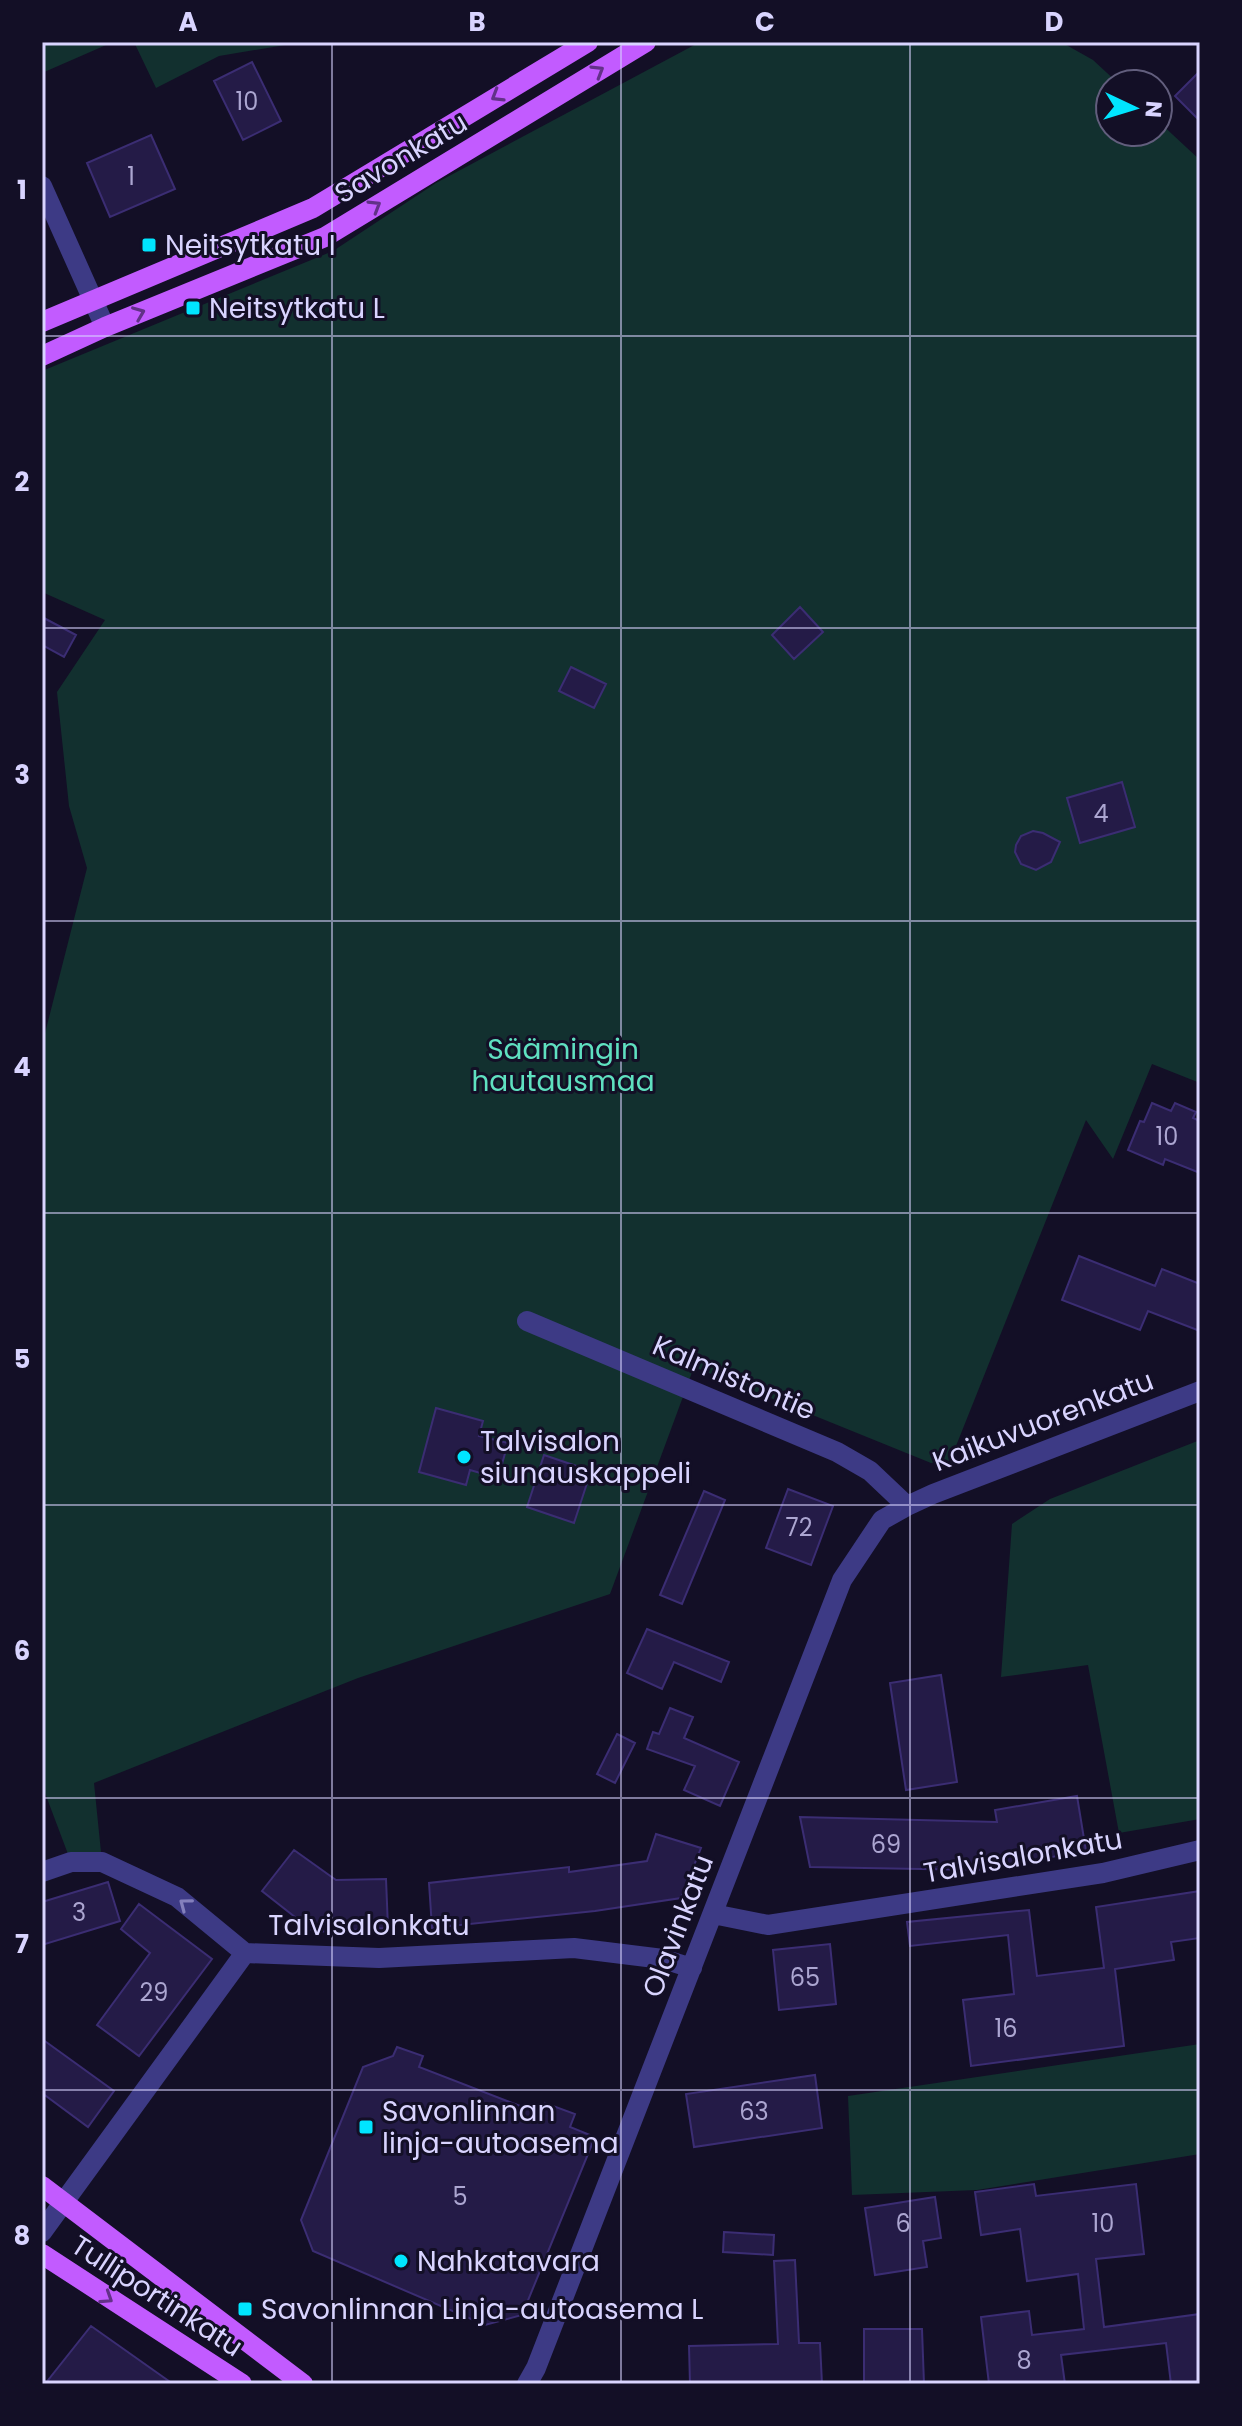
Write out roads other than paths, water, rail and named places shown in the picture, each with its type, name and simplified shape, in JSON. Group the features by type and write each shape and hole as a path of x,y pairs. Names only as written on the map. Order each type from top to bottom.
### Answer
{"main road":[{"name":"Savonkatu","path":"42,322 313,208 588,42"},
{"name":"Savonkatu","path":"42,356 325,237 646,42"},
{"name":"Tulliportinkatu","path":"42,2186 303,2384"},
{"name":"Tulliportinkatu","path":"42,2254 242,2384"}],"street":[{"path":"42,186 105,327"},
{"name":"Kalmistontie","path":"527,1321 837,1452 870,1471 907,1506"},
{"name":"Kaikuvuorenkatu","path":"907,1506 1200,1391"},
{"name":"Olavinkatu","path":"527,2384 536,2368 842,1580 882,1520 907,1506"},
{"name":"Talvisalonkatu","path":"713,1914 768,1925 1103,1873 1200,1850"},
{"path":"42,1872 71,1862 102,1862 177,1897 245,1953"},
{"name":"Talvisalonkatu","path":"42,2232 245,1953 379,1958 574,1948 663,1959 692,1968"}],"place":[{"name":"Neitsytkatu I","path":"149,245"},
{"name":"Neitsytkatu L","path":"193,308"},
{"name":"Talvisalon siunauskappeli","path":"464,1457"},
{"name":"Savonlinnan linja-autoasema","path":"366,2127"},
{"name":"Nahkatavara","path":"401,2261"},
{"name":"Savonlinnan Linja-autoasema L","path":"245,2309"}],"park label":[{"name":"Säämingin hautausmaa","path":"563,1065"}]}
